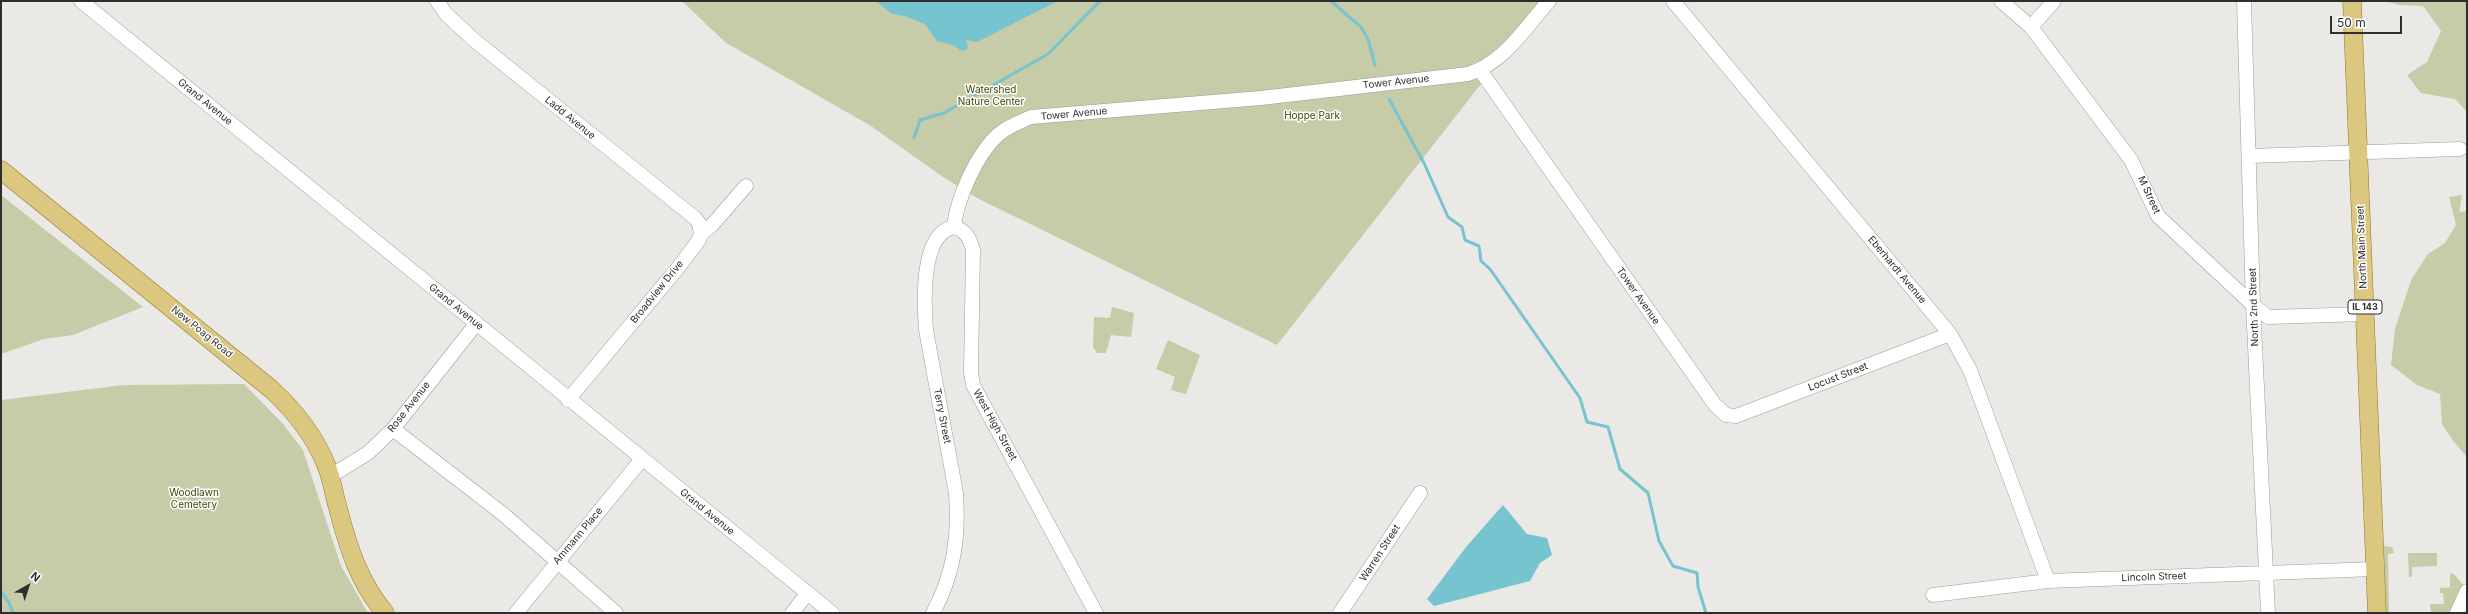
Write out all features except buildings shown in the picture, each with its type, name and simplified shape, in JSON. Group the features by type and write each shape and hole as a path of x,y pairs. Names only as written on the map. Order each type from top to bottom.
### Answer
{"main road":[{"name":"North Main Street","path":"2352,1 2377,613"},
{"name":"New Poag Road","path":"1,170 281,398 307,428 318,449 329,476 345,536 356,568 365,585 384,613"}],"street":[{"name":"Grand Avenue","path":"81,1 568,400 832,613"},
{"name":"Ladd Avenue","path":"437,1 457,25 474,40 695,218 699,223 701,234"},
{"path":"1480,70 1499,58 1549,1"},
{"name":"Eberhardt Avenue","path":"1673,1 1950,334 1970,370 2048,581"},
{"name":"M Street","path":"2001,1 2031,27 2131,160 2158,216 2253,305 2268,317 2365,314"},
{"path":"2031,27 2054,1"},
{"name":"North 2nd Street","path":"2244,1 2253,305 2268,613"},
{"name":"Tower Avenue","path":"954,227 958,205 984,153 1007,128 1031,117 1261,98 1468,74 1480,70 1715,405 1726,414"},
{"path":"2249,156 2460,149"},
{"name":"Broadview Drive","path":"568,400 677,269 699,240 701,234 721,216 746,186"},
{"name":"Terry Street","path":"933,613 948,580 955,555 958,516 956,493 926,330 924,307 927,262 939,236 948,228 954,227"},
{"name":"West High Street","path":"954,227 965,233 970,240 972,250 971,372 973,385 1096,613"},
{"name":"Rose Avenue","path":"329,476 368,453 393,429 476,324"},
{"name":"Locust Street","path":"1726,414 1736,416 1950,334"},
{"path":"393,429 503,514 616,613"},
{"name":"Ammann Place","path":"516,613 556,562 642,460"},
{"name":"Warren Street","path":"1340,613 1420,493"},
{"name":"Lincoln Street","path":"1933,595 2048,581 2375,569"},
{"path":"2457,613 2467,591"},
{"path":"792,613 807,594"}],"green space":[{"name":"Hoppe Park","path":"682,1 1551,1 1477,89 1277,345 977,198 943,177 871,126 726,43"},
{"path":"2384,1 2467,1 2467,112 2455,99 2421,93 2407,75 2427,62 2441,31 2423,6 2399,5"},
{"path":"1,195 143,307 73,335 44,339 1,354"},
{"path":"2462,195 2459,212 2467,211 2467,457 2454,442 2442,424 2440,394 2417,385 2391,365 2395,329 2411,280 2428,254 2445,243 2456,225 2449,197"},
{"path":"1112,307 1134,313 1131,337 1111,335 1106,353 1097,353 1093,347 1094,317 1110,318"},
{"path":"1168,340 1200,355 1186,394 1171,390 1175,377 1156,369"},
{"name":"Woodlawn Cemetery","path":"244,384 283,424 303,450 341,566 368,613 1,613 1,400 124,385"},
{"path":"2384,546 2392,547 2394,553 2388,554 2389,613 2385,613"},
{"path":"2408,553 2437,553 2437,566 2412,567 2412,577 2409,577"},
{"path":"2450,573 2454,574 2464,586 2452,613 2431,613 2430,604 2444,604 2443,593 2440,593 2440,588 2455,587 2450,587"}],"water":[{"path":"876,1 1058,1 977,42 966,40 968,48 962,51 953,45 937,41 925,24 905,16 892,14"},
{"path":"1503,505 1527,534 1547,538 1552,555 1540,563 1530,581 1434,606 1427,599 1466,547"}],"waterway":[{"path":"914,138 920,120 944,113 1048,54 1100,1"},
{"path":"1331,1 1361,27 1368,39 1375,65"},
{"path":"1389,99 1424,163 1448,217 1462,227 1465,240 1479,246 1481,261 1490,269 1580,398 1587,422 1608,427 1620,469 1648,493 1659,541 1673,566 1697,573 1698,587 1706,613"},
{"path":"1,591 9,603 13,613"}],"park label":[{"name":"Watershed Nature Center","path":"991,96"}]}
